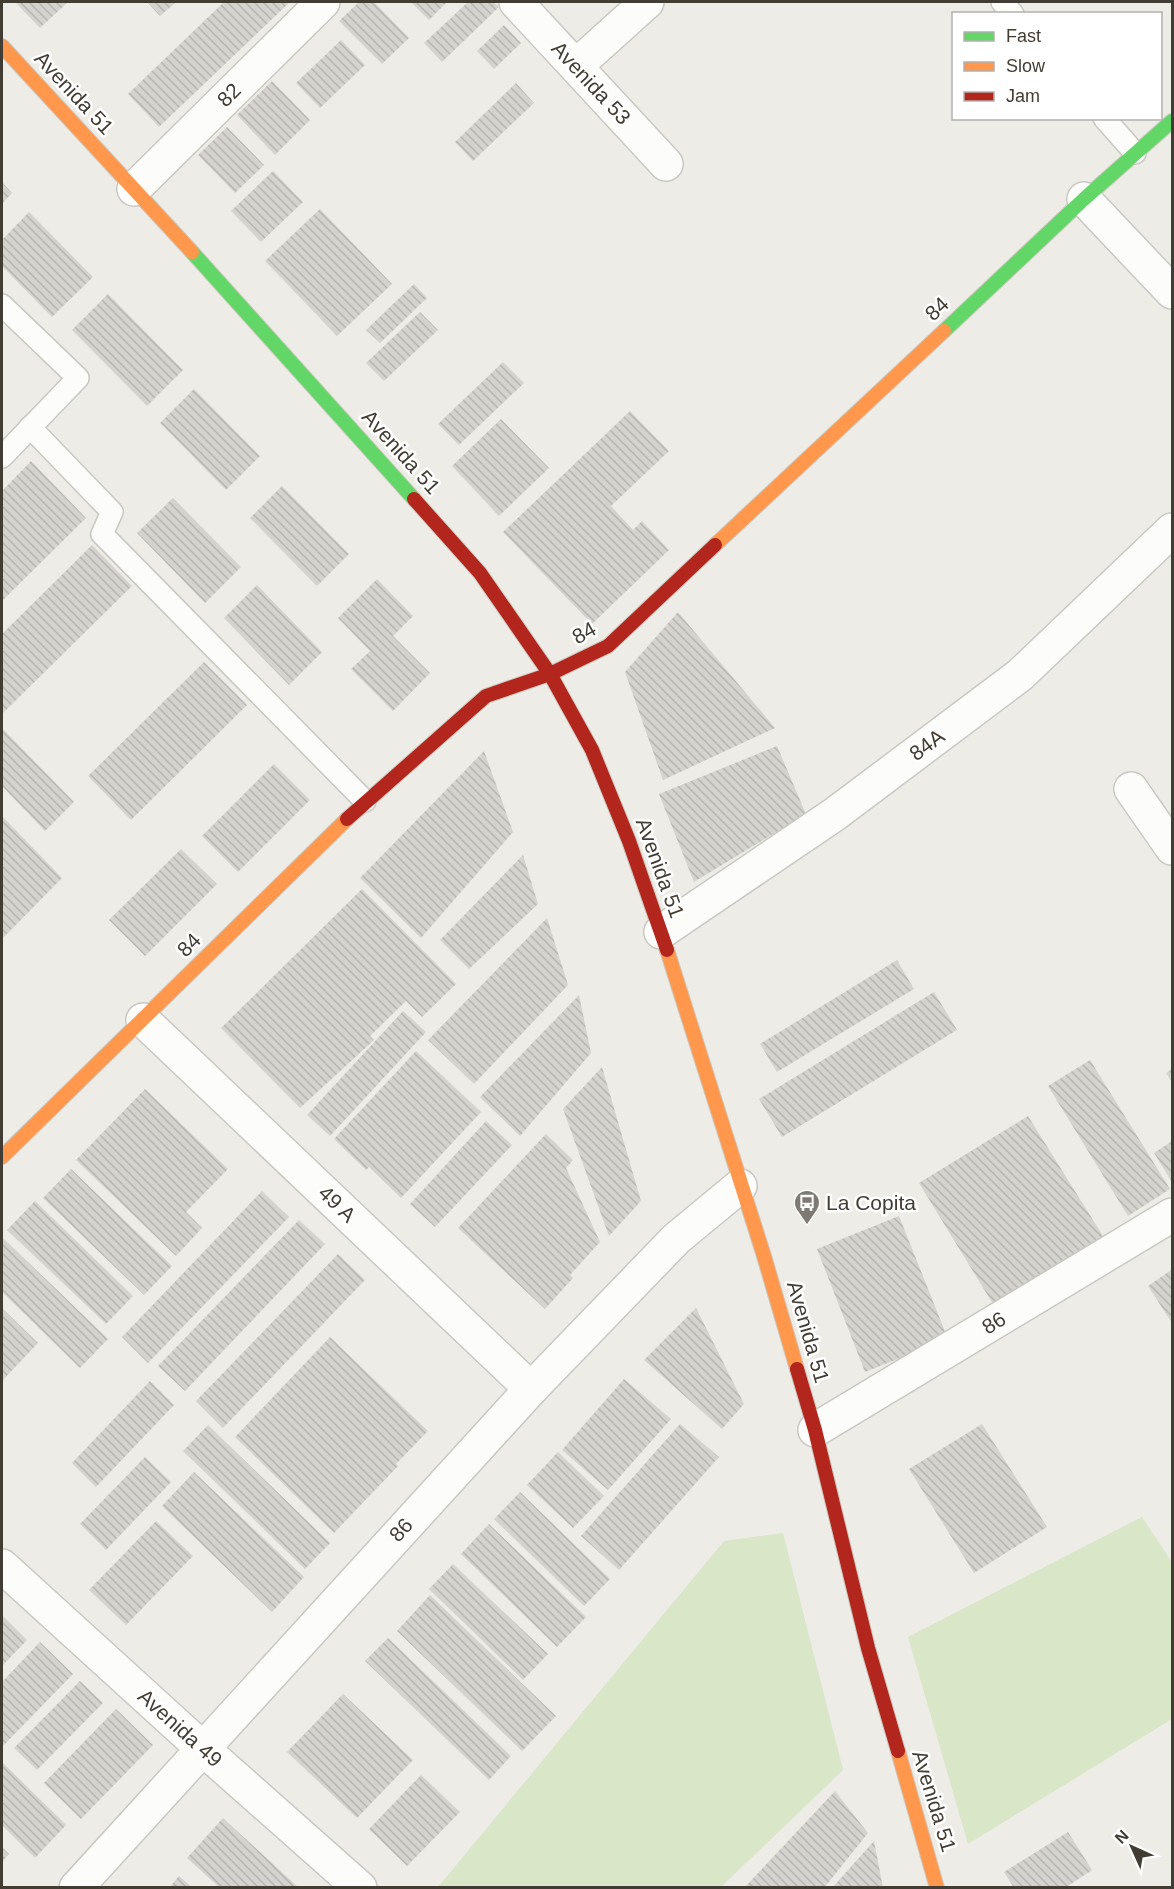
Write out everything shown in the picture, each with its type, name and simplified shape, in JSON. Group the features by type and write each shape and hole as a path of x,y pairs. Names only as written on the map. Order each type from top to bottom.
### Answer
{"main road":[{"name":"Avenida 51","path":"2,46 263,329 480,573 550,674 592,750 661,932 764,1256 815,1430 868,1648 937,1887"},
{"name":"84","path":"2,1157 365,801 486,696 550,674 608,646 1084,199 1173,121"}],"street":[{"name":"82","path":"134,189 323,2"},
{"name":"Avenida 53","path":"516,2 666,164"},
{"path":"576,66 646,2"},
{"path":"1084,199 1173,292"},
{"name":"84A","path":"661,932 835,814 1020,675 1173,530"},
{"path":"1131,789 1173,848"},
{"name":"49 A","path":"143,1020 531,1389"},
{"name":"86","path":"76,1887 531,1389 676,1239 740,1186"},
{"name":"86","path":"815,1430 1173,1215"},
{"name":"Avenida 49","path":"2,1566 202,1748 360,1887"}],"lane":[{"path":"1106,120 1135,153"},
{"path":"2,305 78,378 2,457"},
{"path":"30,427 112,512 102,534 365,801"}],"green space":[{"path":"1142,1517 1172,1562 1172,1719 968,1844 908,1637"},
{"path":"783,1533 843,1770 721,1887 438,1887 724,1541"}],"building":[{"path":"15,2 68,2 40,28"},
{"path":"147,2 176,2 160,16"},
{"path":"224,2 290,2 159,127 128,94"},
{"path":"359,2 374,2 409,38 382,64 339,21"},
{"path":"411,2 447,2 429,20"},
{"path":"468,2 493,2 499,7 442,62 424,43"},
{"path":"504,25 521,43 494,69 477,51"},
{"path":"341,40 365,65 320,108 296,83"},
{"path":"272,81 310,120 275,155 237,115"},
{"path":"516,83 534,103 473,161 455,142"},
{"path":"227,127 264,165 235,193 198,155"},
{"path":"273,171 303,202 261,242 231,211"},
{"path":"2,182 12,193 2,204"},
{"path":"320,209 392,284 337,336 265,261"},
{"path":"29,212 93,277 52,317 2,266 2,240"},
{"path":"414,284 427,298 380,343 366,330"},
{"path":"108,294 183,370 147,406 72,330"},
{"path":"420,312 438,330 384,381 366,363"},
{"path":"503,362 524,383 459,445 438,424"},
{"path":"194,389 260,456 226,490 160,423"},
{"path":"630,411 669,451 611,506 633,530 642,521 669,550 592,624 503,532"},
{"path":"501,419 549,468 499,516 452,466"},
{"path":"31,461 86,518 2,601 2,491"},
{"path":"282,486 349,554 317,586 250,518"},
{"path":"173,498 241,567 205,603 137,533"},
{"path":"92,545 132,586 2,714 2,634"},
{"path":"377,579 413,616 393,636 430,673 393,711 351,669 370,651 338,618"},
{"path":"257,585 322,652 289,685 224,618"},
{"path":"678,612 775,728 663,780 625,672"},
{"path":"204,662 247,705 131,820 88,776"},
{"path":"2,728 74,802 45,831 2,786"},
{"path":"777,746 806,814 694,882 659,794"},
{"path":"484,751 513,832 421,938 360,878"},
{"path":"274,764 310,800 238,872 202,836"},
{"path":"2,816 62,878 2,939"},
{"path":"181,849 217,884 145,956 109,920"},
{"path":"523,855 538,904 469,969 440,940"},
{"path":"362,889 456,984 422,1017 406,1001 370,1036 374,1040 300,1108 221,1028"},
{"path":"547,918 568,985 474,1084 428,1040"},
{"path":"897,960 914,989 777,1072 760,1044"},
{"path":"934,992 957,1030 782,1137 759,1099"},
{"path":"579,995 591,1053 520,1136 480,1097"},
{"path":"403,1011 426,1032 330,1136 307,1115"},
{"path":"416,1051 481,1112 401,1198 369,1167 366,1170 334,1139"},
{"path":"1090,1060 1170,1189 1128,1216 1048,1086"},
{"path":"602,1067 641,1201 609,1236 563,1109"},
{"path":"1172,1069 1172,1082 1166,1073"},
{"path":"145,1089 228,1169 186,1212 202,1228 176,1256 76,1160"},
{"path":"1028,1116 1103,1236 993,1304 919,1183"},
{"path":"486,1121 512,1145 435,1227 410,1204"},
{"path":"546,1134 573,1160 566,1168 600,1242 570,1275 573,1278 545,1309 458,1228"},
{"path":"1172,1141 1172,1182 1154,1153"},
{"path":"71,1169 172,1266 144,1295 43,1198"},
{"path":"262,1191 289,1217 148,1363 122,1337"},
{"path":"35,1201 133,1296 106,1324 7,1230"},
{"path":"899,1216 948,1339 865,1372 817,1249"},
{"path":"299,1220 325,1244 185,1391 158,1366"},
{"path":"2,1237 108,1339 80,1368 2,1292"},
{"path":"338,1254 365,1280 223,1428 196,1401"},
{"path":"1171,1270 1172,1272 1172,1323 1148,1286"},
{"path":"2,1308 38,1343 2,1381"},
{"path":"696,1308 744,1404 722,1429 644,1360"},
{"path":"330,1337 428,1431 334,1533 235,1437"},
{"path":"624,1379 671,1419 608,1490 562,1450"},
{"path":"150,1381 174,1405 96,1487 72,1463"},
{"path":"680,1424 719,1457 619,1570 581,1536"},
{"path":"982,1424 1047,1527 974,1573 909,1469"},
{"path":"208,1425 330,1543 305,1569 183,1451"},
{"path":"558,1452 604,1496 573,1528 527,1485"},
{"path":"145,1457 171,1482 106,1550 80,1524"},
{"path":"194,1472 304,1577 272,1612 162,1506"},
{"path":"520,1492 610,1579 584,1606 494,1519"},
{"path":"156,1521 193,1556 126,1625 89,1590"},
{"path":"489,1524 586,1617 557,1647 461,1554"},
{"path":"453,1564 548,1654 523,1680 429,1589"},
{"path":"430,1595 556,1716 522,1751 397,1631"},
{"path":"2,1615 27,1640 2,1666"},
{"path":"388,1638 511,1756 489,1780 365,1661"},
{"path":"40,1642 73,1674 2,1747 2,1682"},
{"path":"80,1681 103,1703 37,1770 14,1748"},
{"path":"343,1694 413,1760 357,1818 287,1752"},
{"path":"116,1709 153,1745 81,1819 44,1783"},
{"path":"2,1762 66,1825 35,1858 2,1825"},
{"path":"421,1775 460,1812 407,1866 369,1829"},
{"path":"835,1791 868,1833 824,1888 744,1888"},
{"path":"223,1818 299,1888 220,1888 187,1858"},
{"path":"1068,1832 1092,1870 1065,1888 1014,1888 1004,1872"},
{"path":"874,1841 883,1888 832,1888"},
{"path":"2,1847 9,1854 2,1862"},
{"path":"179,1876 193,1888 169,1888"}],"traffic: fast":[{"path":"944,331 1084,199 1172,121"},
{"path":"192,252 414,499"}],"traffic: slow":[{"path":"2,46 192,252"},
{"path":"715,545 944,331"},
{"path":"2,1157 347,819"},
{"path":"667,950 764,1256 797,1369"},
{"path":"898,1751 937,1888"}],"traffic: jam":[{"path":"414,499 480,573 550,674 592,750 629,841 667,950"},
{"path":"347,819 486,696 550,674 608,646 715,545"},
{"path":"797,1369 815,1430 868,1648 898,1751"}],"place":[{"name":"La Copita","path":"807,1226"}]}
